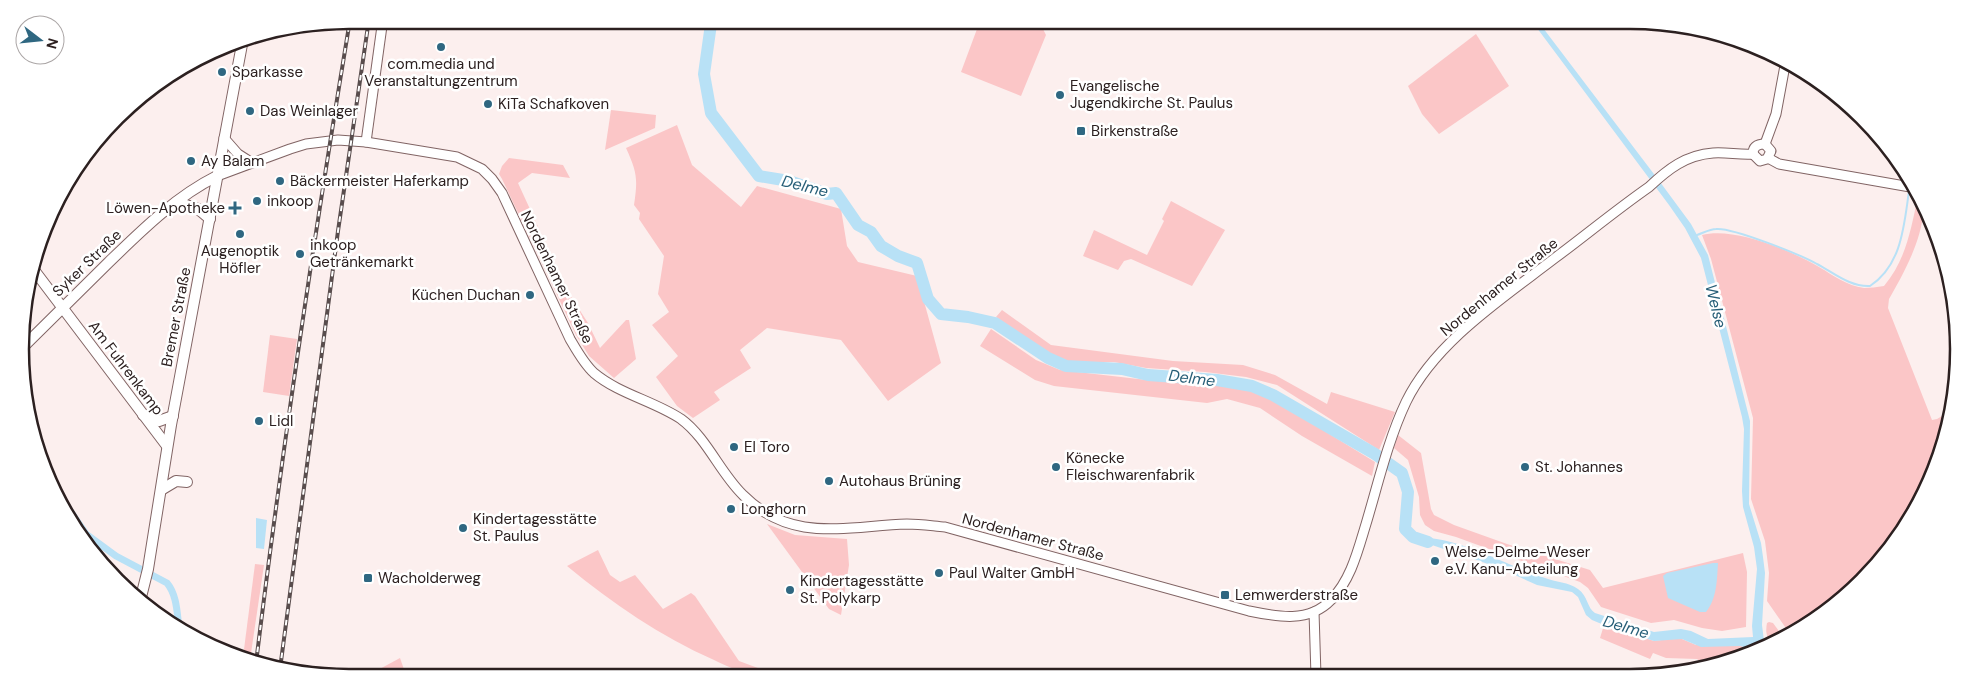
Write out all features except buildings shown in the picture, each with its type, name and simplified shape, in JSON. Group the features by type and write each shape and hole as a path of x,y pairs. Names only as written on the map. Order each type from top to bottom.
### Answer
{"main road":[{"name":"Bremer Straße","path":"142,593 147,573 167,446 242,47"},
{"name":"Syker Straße","path":"29,341 129,243 195,188 217,176"},
{"path":"177,202 198,209 210,219"},
{"name":"Am Fuhrenkamp","path":"38,275 167,446"},
{"path":"142,415 159,421 173,416"},
{"path":"161,490 176,481 187,482"}],"street":[{"path":"366,142 382,29"},
{"path":"1765,144 1776,114 1784,69"},
{"path":"224,138 238,154 252,163"},
{"name":"Nordenhamer Straße","path":"217,176 306,144 338,140 366,142 457,157 476,165 488,174 502,193 570,339 581,358 594,373 622,390 652,402 688,425 742,494 760,511 776,520 795,527 816,529 910,524 945,527 1249,612 1291,617 1314,612 1331,600 1349,572 1399,417 1416,383 1440,354 1473,322 1648,188 1676,164 1691,157 1714,153 1753,154 1760,161 1768,158 1779,164 1905,186"},
{"path":"1753,154 1755,147 1759,144 1765,144 1771,151 1768,158"},
{"path":"1314,612 1316,669"}],"shaded area":[{"path":"977,29 1043,29 1046,35 1021,96 961,72"},
{"path":"1476,34 1509,86 1439,134 1422,114 1408,86"},
{"path":"611,110 656,115 655,128 605,150"},
{"path":"677,125 692,165 741,207 757,186 841,209 847,246 858,262 917,276 941,363 888,401 841,340 767,328 740,350 751,368 714,392 720,400 693,418 677,406 656,377 678,356 652,325 669,312 658,294 664,256 639,219 640,213 634,205 636,176 626,148"},
{"path":"509,158 563,165 570,178 532,173 518,183 568,292 588,323 600,348 626,320 629,320 636,359 614,378 589,356 576,335 499,174 502,166"},
{"path":"1171,201 1225,230 1192,286 1131,259 1124,261 1118,270 1083,256 1094,230 1147,255 1164,221 1162,219"},
{"path":"1916,205 1922,218 1919,234 1908,263 1889,299 1888,308 1932,420 1943,416 1933,452 1926,472 1907,509 1871,560 1825,603 1786,628 1767,601 1769,573 1765,541 1751,499 1753,418 1711,259 1702,235 1715,233 1730,234 1778,247 1819,267 1840,280 1864,288 1884,286 1898,266 1910,232"},
{"path":"1002,310 1051,345 1173,361 1243,365 1275,375 1327,404 1331,392 1395,412 1379,450 1277,385 1246,377 1205,372 1146,368 1114,362 1070,362 1049,354 996,317"},
{"path":"991,329 1036,360 1060,370 1147,380 1247,388 1279,403 1375,462 1372,476 1302,436 1260,408 1227,399 1207,403 1054,386 1035,380 980,346"},
{"path":"270,335 297,339 289,396 263,392"},
{"path":"1398,435 1421,453 1431,509 1434,515 1454,525 1507,544 1590,570 1603,588 1743,553 1747,572 1746,627 1722,631 1702,628 1674,620 1651,623 1601,607 1588,588 1580,582 1456,537 1434,531 1425,525 1420,515 1419,497 1408,460 1394,448"},
{"path":"767,524 795,535 847,539 849,565 841,615 829,609"},
{"path":"598,550 610,575 620,582 635,575 663,609 691,593 695,596 739,661 761,669 735,669 675,641 619,606 567,566"},
{"path":"255,564 264,565 251,653 244,651"},
{"path":"1767,623 1773,623 1779,632 1768,638 1766,633"},
{"path":"1604,625 1654,641 1676,638 1696,645 1746,647 1700,661 1697,659 1666,658 1653,653 1650,659 1600,638"},
{"path":"400,658 404,669 380,669"}],"water":[{"name":"Welse","path":"1538,29 1544,29 1663,186 1691,224 1708,255 1750,421 1749,504 1761,543 1765,573 1762,625 1764,640 1746,647 1701,647 1682,639 1654,641 1604,625 1586,615 1578,597 1572,592 1537,585 1497,567 1413,537 1447,541 1464,546 1529,572 1570,585 1581,592 1595,613 1654,632 1681,629 1691,631 1708,639 1753,637 1752,626 1757,569 1754,547 1743,507 1744,429 1742,417 1701,258 1685,228"},
{"path":"256,518 267,520 264,549 256,548"},
{"path":"1718,563 1716,589 1710,607 1706,612 1700,612 1668,598 1663,576 1667,573"}],"waterway":[{"name":"Delme","path":"710,29 704,74 711,113 759,176 789,181 827,194 836,193 858,225 871,232 881,246 898,256 917,263 928,299 941,314 995,323 1048,358 1066,366 1122,369 1148,375 1217,380 1252,386 1273,395 1375,454 1402,473 1408,492 1405,529 1413,537 1428,542"},
{"path":"1697,235 1716,229 1736,232 1797,254 1849,282 1870,286 1881,277 1895,256 1903,230 1909,192"},
{"path":"90,537 116,556 167,583 175,599 178,619"}],"railway":[{"path":"257,655 299,344 349,29"},
{"path":"281,662 338,231 368,29"}],"place":[{"name":"com.media und Veranstaltungzentrum","path":"441,47"},
{"name":"Sparkasse","path":"222,72"},
{"name":"Evangelische Jugendkirche St. Paulus","path":"1060,95"},
{"name":"KiTa Schafkoven","path":"488,104"},
{"name":"Das Weinlager","path":"250,111"},
{"name":"Birkenstraße","path":"1081,131"},
{"name":"Ay Balam","path":"191,161"},
{"name":"Bäckermeister Haferkamp","path":"280,181"},
{"name":"inkoop","path":"257,201"},
{"name":"Löwen-Apotheke","path":"235,208"},
{"name":"Augenoptik Höfler","path":"240,234"},
{"name":"inkoop Getränkemarkt","path":"300,254"},
{"name":"Küchen Duchan","path":"530,295"},
{"name":"Lidl","path":"259,421"},
{"name":"El Toro","path":"734,447"},
{"name":"Könecke Fleischwarenfabrik","path":"1056,467"},
{"name":"St. Johannes","path":"1525,467"},
{"name":"Autohaus Brüning","path":"829,481"},
{"name":"Longhorn","path":"731,509"},
{"name":"Kindertagesstätte St. Paulus","path":"463,528"},
{"name":"Welse-Delme-Weser e.V. Kanu-Abteilung","path":"1435,561"},
{"name":"Paul Walter GmbH","path":"939,573"},
{"name":"Wacholderweg","path":"368,578"},
{"name":"Kindertagesstätte St. Polykarp","path":"790,590"},
{"name":"Lemwerderstraße","path":"1225,595"}]}
